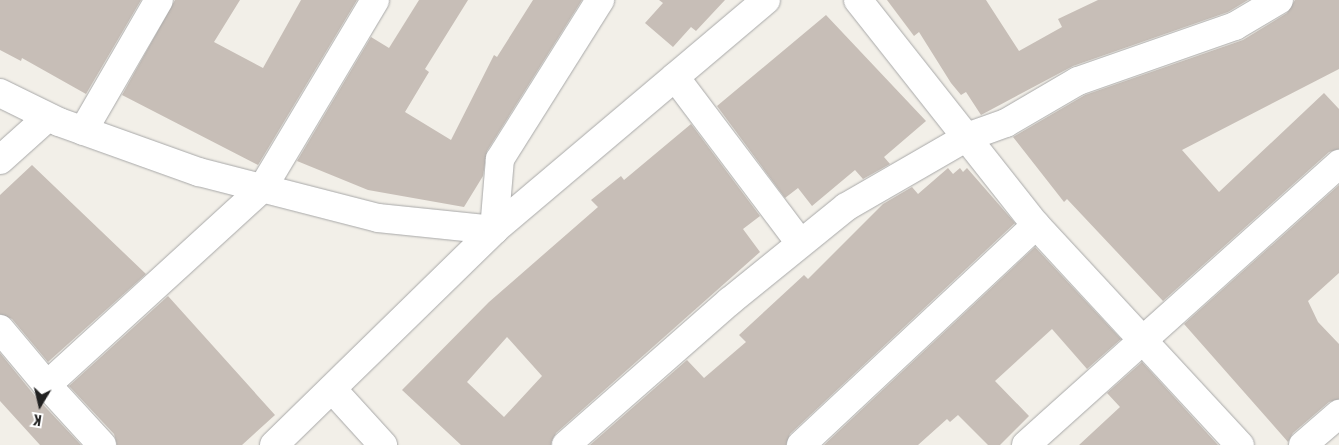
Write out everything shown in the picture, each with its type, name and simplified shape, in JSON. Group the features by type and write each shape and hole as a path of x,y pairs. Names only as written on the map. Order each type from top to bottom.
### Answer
{"street":[{"path":"83,131 160,0"},
{"path":"47,385 262,189 375,0"},
{"path":"494,230 500,159 600,0"},
{"path":"274,445 494,230 766,0"},
{"path":"858,0 1036,225 1240,445"},
{"path":"566,445 800,244 846,207 967,137 1006,123 1078,81 1235,26 1278,0"},
{"path":"675,77 800,244"},
{"path":"0,93 48,117 83,131 199,172 378,218 494,230"},
{"path":"0,160 48,117"},
{"path":"1026,445 1339,164"},
{"path":"801,445 1036,225"},
{"path":"0,328 47,385 102,445"},
{"path":"332,389 383,445"},
{"path":"1303,445 1339,414"}],"building":[{"path":"0,0 141,0 86,94 22,58 21,61 0,50"},
{"path":"175,0 240,0 214,42 263,68 301,0 357,0 258,165 122,95"},
{"path":"419,0 468,0 425,69 429,72 405,112 451,140 494,55 497,57 533,0 582,0 487,151 483,176 464,207 368,190 297,161 371,37 389,48"},
{"path":"659,0 725,0 696,31 691,27 673,47 645,23 663,3"},
{"path":"887,0 986,0 1019,51 1062,27 1058,19 1098,0 1248,0 1228,12 1073,66 981,115 966,92 961,95 951,83 919,32 914,36"},
{"path":"1295,0 1339,0 1339,69 1182,150 1219,192 1324,93 1339,109 1339,149 1329,152 1163,301 1067,199 1064,202 1013,137 1085,95 1243,40 1287,13"},
{"path":"826,15 926,121 884,157 890,164 863,179 855,170 812,206 798,188 785,198 717,106"},
{"path":"691,124 760,216 743,229 760,252 556,433 551,445 461,445 402,390 489,302 598,207 591,200 621,176 624,180","holes":["507,337 542,376 504,417 467,382"]},
{"path":"32,165 146,274 48,362 12,319 0,314 0,195"},
{"path":"948,168 953,174 960,168 963,172 967,168 1015,223 790,434 786,445 590,445 687,360 704,378 746,342 739,335 804,275 808,279 883,204 912,187 918,194"},
{"path":"1339,185 1339,273 1308,301 1318,322 1339,344 1339,399 1329,402 1293,433 1288,442 1184,324"},
{"path":"1035,247 1121,339 1087,369 1052,329 995,381 1029,416 1000,445 988,445 958,415 950,422 947,419 918,445 824,445"},
{"path":"168,296 275,415 242,445 117,445 114,434 69,386"},
{"path":"0,353 35,396 81,445 40,445 0,401"},
{"path":"1142,362 1218,445 1079,445 1120,407 1107,393"}]}
